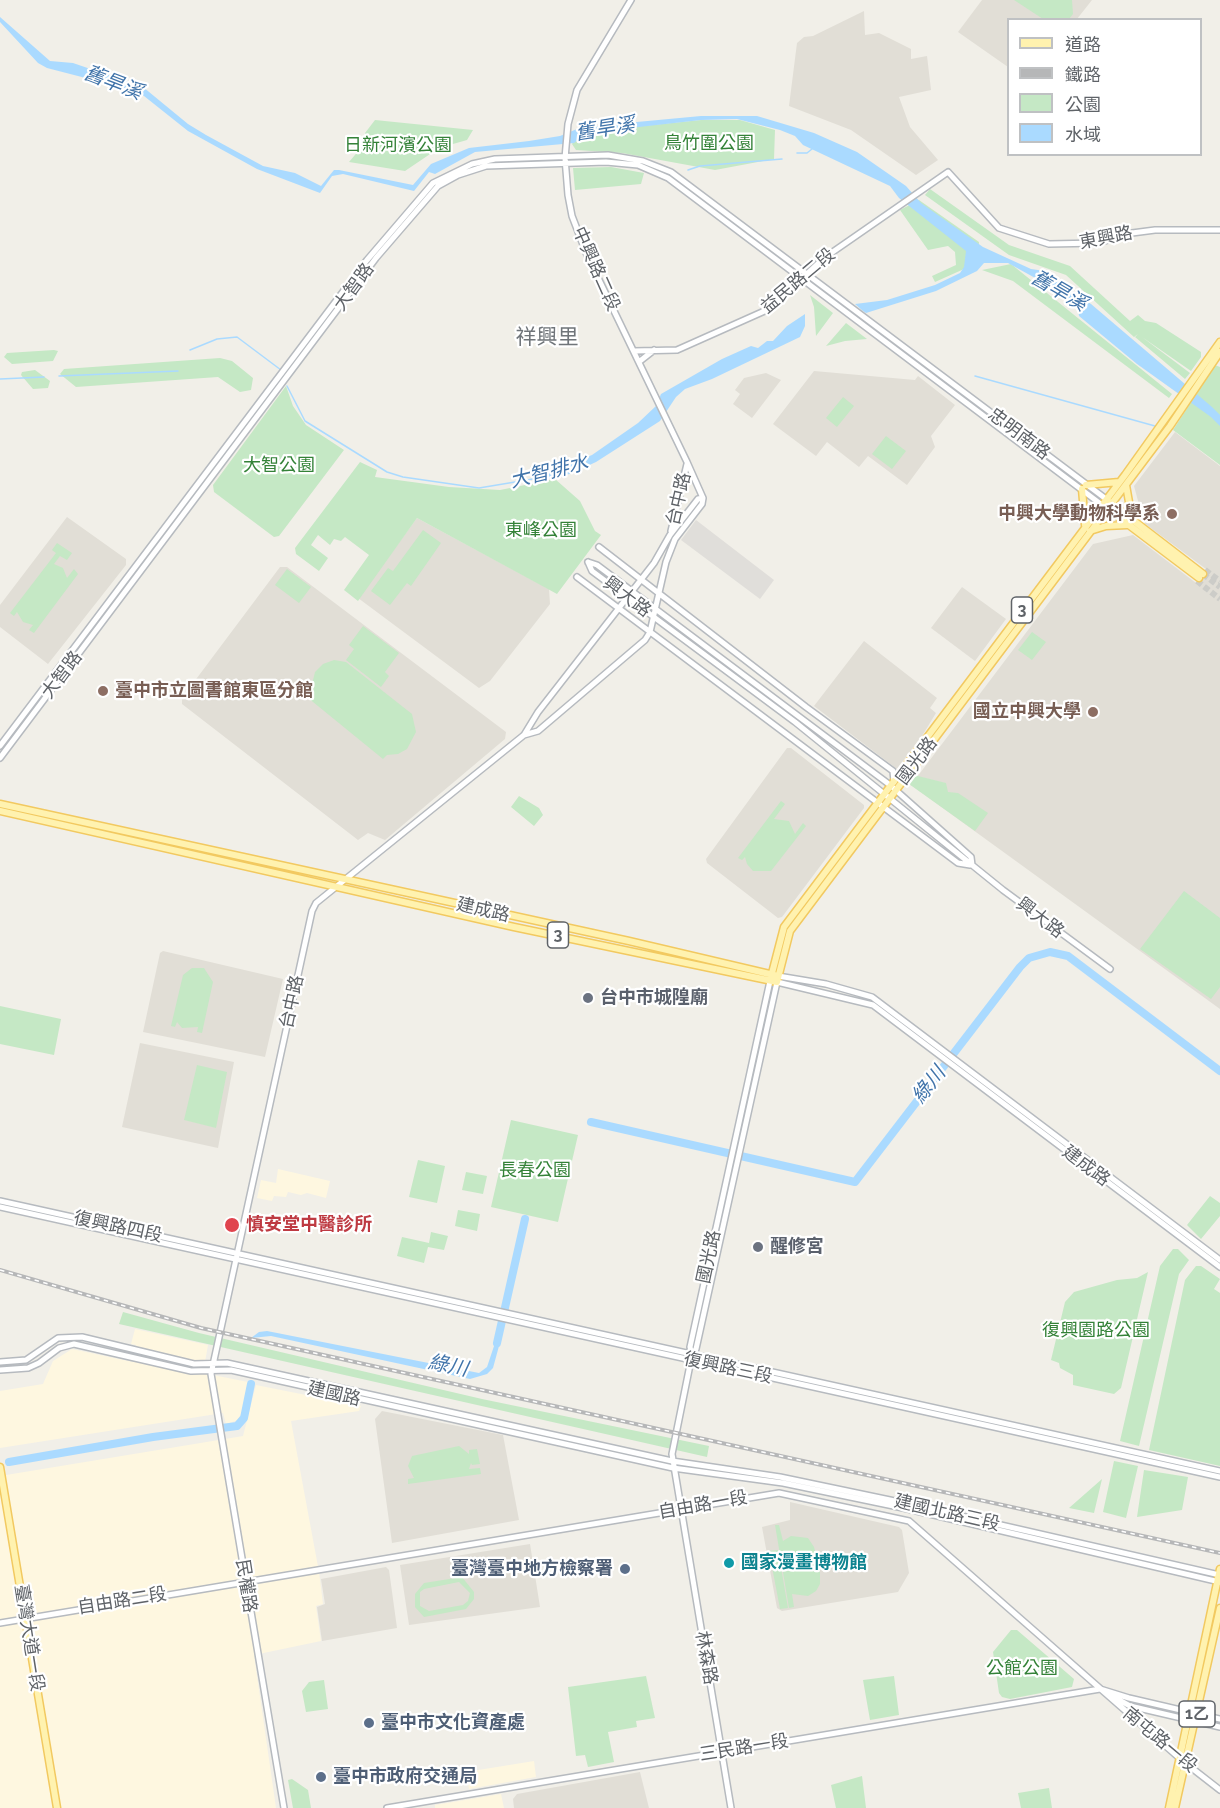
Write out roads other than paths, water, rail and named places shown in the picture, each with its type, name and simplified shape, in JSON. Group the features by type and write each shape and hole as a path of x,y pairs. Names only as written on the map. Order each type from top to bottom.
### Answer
{"main road":[{"name":"3","path":"1193,386 1220,342"},
{"name":"3","path":"1193,386 1220,352"},
{"name":"國光路","path":"1123,483 1173,409 1193,386"},
{"name":"國光路","path":"774,978 790,931 893,784 1106,504 1181,410 1193,386"},
{"path":"1123,483 1131,523 1087,529 1084,487 1123,483"},
{"name":"忠明南路","path":"1106,504 1201,576 1130,531 1131,523"},
{"name":"國光路","path":"893,784 1087,529"},
{"name":"建成路","path":"0,804 629,941 774,978"},
{"name":"建成路","path":"0,811 514,927 774,978"},
{"name":"臺灣大道一段","path":"0,1468 57,1808"},
{"name":"1乙","path":"1175,1808 1187,1716 1219,1576"},
{"name":"1乙","path":"1168,1808 1196,1718 1220,1608"}],"street":[{"name":"中興路二段","path":"631,0 577,90 565,160 568,195 580,238 651,385"},
{"name":"大智路","path":"0,758 370,265 423,201 438,186 448,180 486,166 565,160 626,157 663,168 692,186 834,295"},
{"name":"大智路","path":"0,746 367,260 415,201 433,183 472,164 495,159 626,163 660,174 703,203 844,312"},
{"name":"東興路","path":"926,187 948,172 999,228 1049,244 1098,243 1134,232 1155,230 1220,230"},
{"name":"益民路二段","path":"634,351 677,350 751,319 769,309 841,245 926,187"},
{"name":"忠明南路","path":"834,295 1106,504"},
{"name":"忠明南路","path":"844,312 1084,487"},
{"path":"640,361 654,350"},
{"name":"台中路","path":"524,735 538,731 635,650 650,632 658,592 675,539 702,504 703,498 651,385"},
{"name":"台中路","path":"670,535 687,462"},
{"name":"台中路","path":"212,1364 315,905 524,735 538,712 642,579 670,535 698,499 703,498"},
{"name":"興大路","path":"599,547 806,707 893,771 893,784"},
{"name":"興大路","path":"972,865 971,857 893,784 633,591 597,565 588,562 592,571 887,795 972,865 1110,969"},
{"name":"興大路","path":"577,577 958,863 972,865"},
{"name":"建成路","path":"774,978 873,1005 1220,1260"},
{"name":"國光路","path":"680,1508 672,1461 674,1437 691,1358 690,1347 735,1161 774,978"},
{"name":"建成路","path":"954,1063 1220,1267"},
{"name":"復興路四段","path":"0,1201 236,1257"},
{"name":"復興路四段","path":"0,1207 236,1257"},
{"name":"復興路三段","path":"236,1257 1220,1477"},
{"name":"建國路","path":"0,1362 30,1359 58,1338 71,1336 194,1364 227,1363 672,1461"},
{"name":"建國路","path":"0,1370 28,1368 39,1364 59,1348 74,1344 191,1371 231,1370 673,1468"},
{"name":"復興路三段","path":"691,1358 1220,1471"},
{"name":"民權路","path":"212,1364 211,1371 244,1581 284,1808"},
{"name":"建國北路三段","path":"672,1461 827,1486 1219,1576"},
{"name":"建國北路三段","path":"673,1468 818,1490 1219,1576"},
{"name":"自由路一段","path":"244,1581 779,1493 909,1521 1100,1689"},
{"name":"林森路","path":"680,1508 731,1808"},
{"name":"自由路二段","path":"0,1623 244,1581"},
{"path":"1100,1689 1220,1727"},
{"name":"三民路一段","path":"387,1808 1100,1689"},
{"name":"南屯路一段","path":"1100,1689 1220,1790"},
{"path":"1196,1718 1220,1719"}],"water":[{"name":"舊旱溪","path":"0,17 50,61 73,63 143,87 188,124 206,135 263,166 295,173 321,186 334,170 413,185 431,164 469,148 529,141 560,136 577,129 626,123 701,116 757,116 814,133 857,152 906,186 921,203 983,247 1031,269 1045,271 1066,284 1070,290 1091,304 1212,407 1220,415 1220,426 1211,417 1137,364 1079,316 1078,308 1037,279 1008,263 984,263 977,271 936,291 866,313 863,311 855,304 887,300 935,285 960,273 964,267 966,251 899,198 890,186 803,145 795,136 780,130 737,119 701,120 586,133 574,143 475,152 435,174 429,172 414,191 343,174 332,176 320,193 257,169 188,131 144,96 132,90 47,68 38,63 0,22"},
{"path":"805,314 805,326 800,337 712,379 685,389 676,397 660,421 596,462 570,474 533,479 592,455 638,423 656,406 661,394 722,359 751,346 758,348 767,341 773,341 787,326"},
{"path":"267,1331 479,1373 487,1367 498,1334 502,1335 493,1368 487,1374 470,1379 271,1336 251,1338 259,1332"}],"waterway":[{"path":"797,153 807,153 812,149"},
{"path":"688,170 700,166 782,159"},
{"path":"190,350 217,339 237,337 281,370"},
{"name":"大智排水","path":"59,376 178,371"},
{"path":"975,376 1155,426"},
{"name":"大智排水","path":"0,379 44,377"},
{"name":"大智排水","path":"287,386 305,421 387,472 403,477 479,488 533,479"},
{"name":"綠川","path":"591,1122 855,1182 1020,967 1029,958 1050,952 1068,956 1220,1071"},
{"name":"綠川","path":"497,1343 525,1219"},
{"name":"綠川","path":"9,1462 153,1437 237,1426 244,1418 251,1384"}],"tunnel":[{"path":"1205,570 1220,581"},
{"path":"1203,574 1220,587"},
{"path":"1197,581 1220,599"}],"railway":[{"path":"0,1270 201,1328 1220,1553"}],"place":[{"name":"中興大學動物科學系","path":"1172,514"},
{"name":"臺中市立圖書館東區分館","path":"103,691"},
{"name":"國立中興大學","path":"1093,712"},
{"name":"台中市城隍廟","path":"588,998"},
{"name":"慎安堂中醫診所","path":"232,1225"},
{"name":"醒修宮","path":"758,1247"},
{"name":"國家漫畫博物館","path":"729,1563"},
{"name":"臺灣臺中地方檢察署","path":"625,1569"},
{"name":"臺中市文化資產處","path":"369,1723"},
{"name":"臺中市政府交通局","path":"321,1777"}],"district":[{"name":"祥興里","path":"547,338"}],"park label":[{"name":"鳥竹圍公園","path":"709,144"},
{"name":"日新河濱公園","path":"398,146"},
{"name":"大智公園","path":"279,466"},
{"name":"東峰公園","path":"541,531"},
{"name":"長春公園","path":"535,1171"},
{"name":"復興園路公園","path":"1096,1331"},
{"name":"公館公園","path":"1022,1669"}]}
